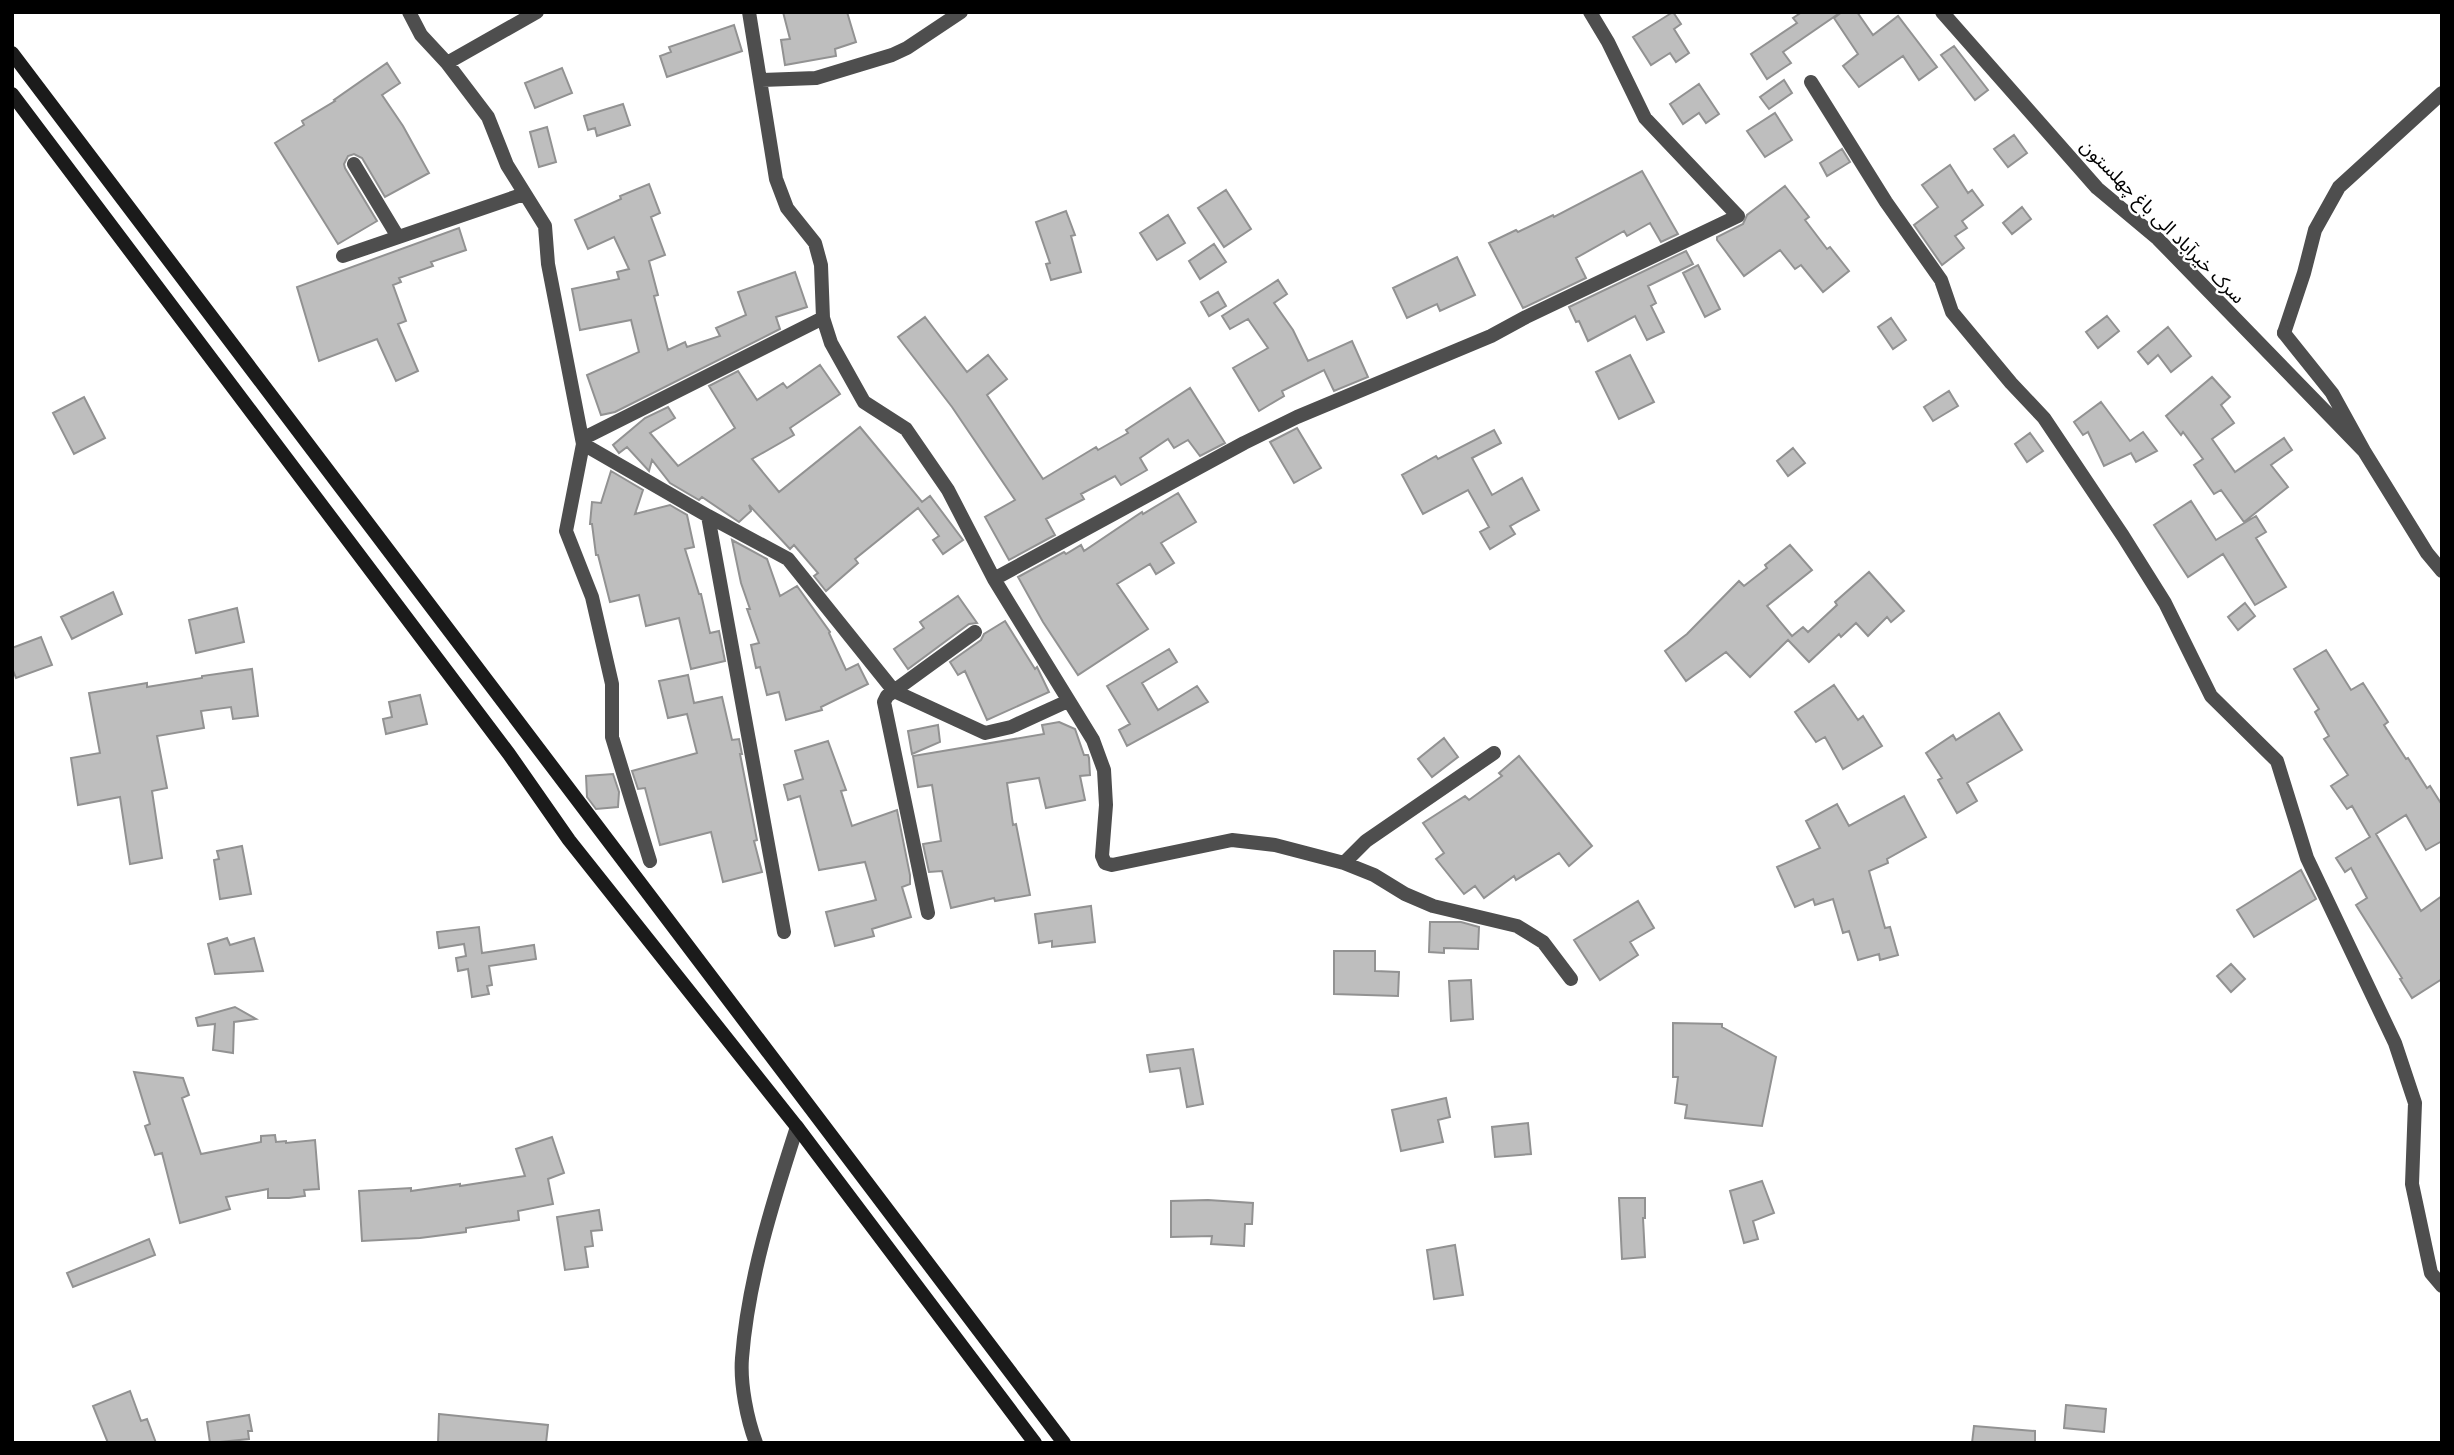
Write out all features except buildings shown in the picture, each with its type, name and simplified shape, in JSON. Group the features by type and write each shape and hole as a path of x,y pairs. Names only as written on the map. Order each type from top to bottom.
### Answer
{"main road":[{"path":"12,53 1064,1443"},
{"path":"12,94 509,754 569,840 797,1127 1035,1443"}],"street":[{"path":"409,12 421,35 447,63 488,117 507,165 545,226 548,264 583,442 566,531 592,597 612,684 612,737 650,861"},
{"path":"447,63 537,12"},
{"path":"750,12 776,179 787,208 815,243 821,265 823,318 831,343 864,402 906,429 948,490 994,579 1093,740 1102,763 1106,804 1102,856 1105,863 1112,865 1233,840 1275,845 1344,863 1374,875 1405,894 1433,906 1517,926 1543,942 1571,979"},
{"path":"761,80 816,78 892,55 961,12"},
{"path":"994,579 1244,443 1491,336 1738,216 1646,118 1590,12"},
{"name":"سرک خیرآباد الی باغ چهلستون","path":"1942,12 2097,188 2158,239 2364,451"},
{"path":"1811,82 1886,202 1941,280 1952,312 2044,418 2123,536 2165,603 2211,696 2277,761 2307,858 2395,1043 2414,1102 2412,1184 2431,1273 2442,1286"},
{"name":"سرک خیرآباد الی باغ چهلستون","path":"2442,93 2339,187 2315,230 2284,333 2332,393 2427,553 2442,571"},
{"path":"354,164 398,237"},
{"path":"343,256 524,194"},
{"path":"583,442 823,318"},
{"path":"583,442 708,516 788,559 894,691 985,733 1012,727 1068,701"},
{"path":"708,516 784,932"},
{"path":"928,913 884,702 887,696 975,632"},
{"path":"1344,863 1366,841 1494,753"},
{"path":"756,1443 747,1421 741,1360 751,1298 773,1201 797,1127"}]}
